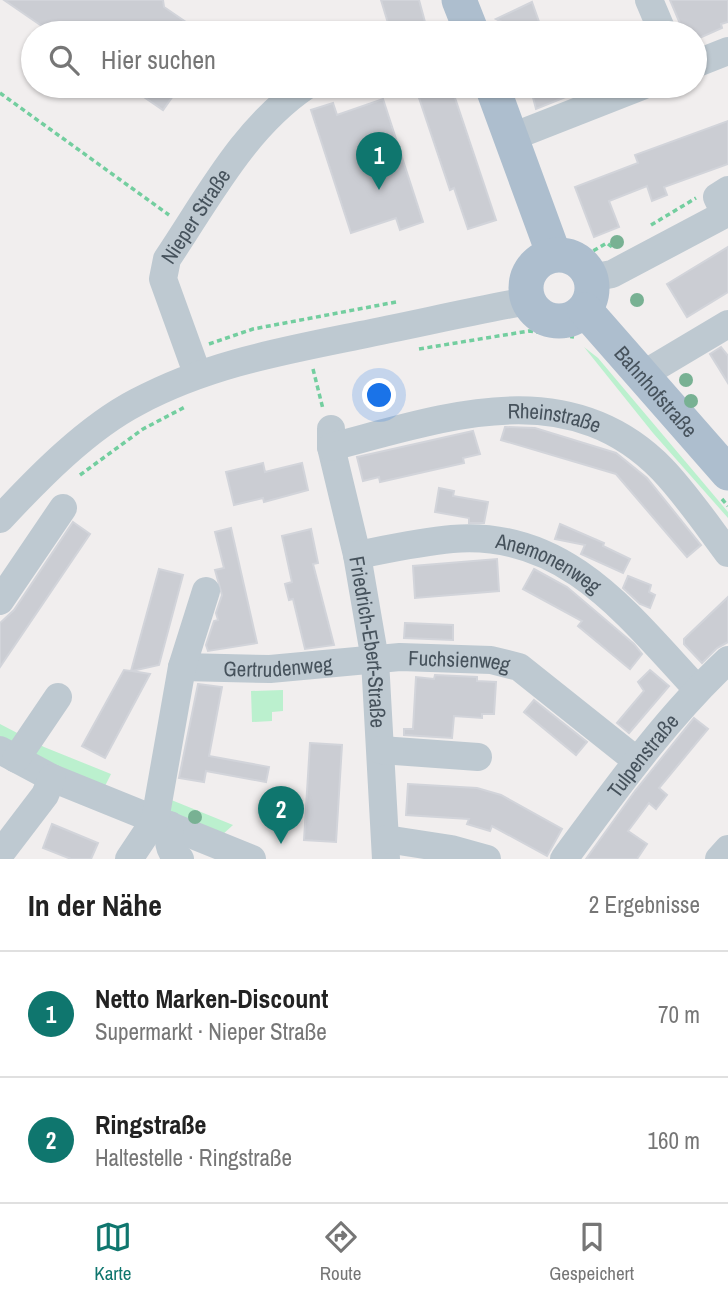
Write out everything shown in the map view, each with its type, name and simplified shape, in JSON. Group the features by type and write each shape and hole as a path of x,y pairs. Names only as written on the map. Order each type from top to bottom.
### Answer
{"main road":[{"path":"459,0 467,21"},
{"name":"Bahnhofstraße","path":"497,98 577,288 644,374 728,474"},
{"path":"532,267 577,288 576,317 554,321 543,318 528,301 527,278 532,267"}],"street":[{"path":"649,0 658,21"},
{"path":"707,59 728,51"},
{"name":"Nieper Straße","path":"197,373 163,279 167,259 242,146 288,98"},
{"path":"512,136 611,98"},
{"path":"577,288 612,274 725,214 716,197 717,191"},
{"path":"0,519 47,470 92,434 135,403 197,373 528,301"},
{"path":"644,374 728,324"},
{"name":"Rheinstraße","path":"331,438 500,408 545,411 588,421 627,442 662,469 728,553"},
{"name":"Friedrich-Ebert-Straße","path":"331,438 357,555 375,660 386,849"},
{"path":"0,601 63,508"},
{"name":"Anemonenweg","path":"357,555 453,539 500,540 544,552 583,574 697,689"},
{"path":"180,859 168,842 163,823 182,667 206,591"},
{"name":"Fuchsienweg","path":"375,660 400,657 491,660 519,667 637,761"},
{"name":"Gertrudenweg","path":"182,667 270,668 375,660"},
{"name":"Tulpenstraße","path":"564,859 637,761 697,689 728,660"},
{"path":"58,697 8,754 52,778 252,859"},
{"path":"381,750 478,757"},
{"path":"0,854 45,795 52,778"},
{"path":"129,859 163,823"},
{"path":"386,849 451,849 487,859"},
{"path":"719,859 728,849"}],"path":[{"path":"0,93 188,228"},
{"path":"650,226 717,191"},
{"path":"412,350 529,331 555,332 577,288 590,251 607,243 620,249"},
{"path":"306,350 331,438"},
{"path":"74,479 143,429 192,403"}],"green space":[{"path":"584,347 598,358 728,512 728,518 653,433"},
{"path":"283,690 283,711 272,712 272,721 252,722 251,691"},
{"path":"0,724 44,747 111,774 103,790 0,736"},
{"path":"164,797 233,825 222,835 165,815"}],"building":[{"path":"4,0 163,0 164,7 184,21 35,21"},
{"path":"381,0 419,0 425,21 387,21"},
{"path":"670,0 728,0 728,22 707,35 707,21 679,21"},
{"path":"532,2 539,21 500,21 496,19"},
{"path":"146,98 172,98 163,110"},
{"path":"419,98 455,98 496,220 468,229 454,188 450,190"},
{"path":"533,98 563,98 536,109"},
{"path":"383,99 423,222 400,230 396,218 351,233 311,110 333,103 337,115"},
{"path":"728,121 728,164 664,187 667,195 652,201 647,186 609,201 619,227 594,237 575,187 638,163 635,155"},
{"path":"728,247 728,292 687,317 667,284"},
{"path":"721,347 728,356 728,383 710,354"},
{"path":"505,427 535,428 616,453 647,478 701,545 687,557 616,474 501,440"},
{"path":"473,431 480,454 463,458 464,463 380,482 379,477 363,481 357,457"},
{"path":"263,463 265,472 302,463 308,490 264,502 263,498 234,505 226,472"},
{"path":"439,488 454,491 453,496 488,502 484,523 469,523 469,518 435,512"},
{"path":"73,522 90,534 0,667 0,623 14,610"},
{"path":"560,524 604,543 603,546 630,559 623,573 581,554 585,545 555,539"},
{"path":"231,528 257,643 208,651 206,645 214,621 218,620 216,613 222,595 215,570 224,568 215,532"},
{"path":"311,529 318,563 313,564 334,645 305,649 293,599 289,600 285,584 292,582 282,536"},
{"path":"497,559 499,591 415,598 413,566"},
{"path":"159,569 183,575 159,665 132,671 150,674 105,758 82,746 124,670 131,671"},
{"path":"534,569 567,587 634,644 642,654 630,669 578,626 582,621 523,589"},
{"path":"628,576 651,585 649,592 655,595 650,608 640,604 623,588"},
{"path":"728,597 728,642 717,648 702,663 684,644 684,639"},
{"path":"405,623 453,625 453,640 404,638"},
{"path":"650,670 669,686 629,733 617,723 644,691 638,682"},
{"path":"435,675 477,677 477,681 496,682 494,714 482,714 482,718 454,716 452,738 404,735 404,729 413,729 416,677 434,679"},
{"path":"198,684 222,687 209,756 269,767 266,782 206,771 204,782 179,778"},
{"path":"534,700 587,742 576,755 524,712"},
{"path":"694,718 708,729 659,788 667,795 656,809 649,803 628,831 647,844 637,859 586,859 635,791"},
{"path":"310,743 342,745 336,842 304,840"},
{"path":"408,784 477,788 501,795 562,829 547,856 492,826 490,831 467,824 469,819 406,815"},
{"path":"52,824 98,843 91,859 71,859 43,848"}],"place":[{"name":"Netto Marken-Discount","path":"379,190"},
{"name":"Ringstraße","path":"281,844"}]}
